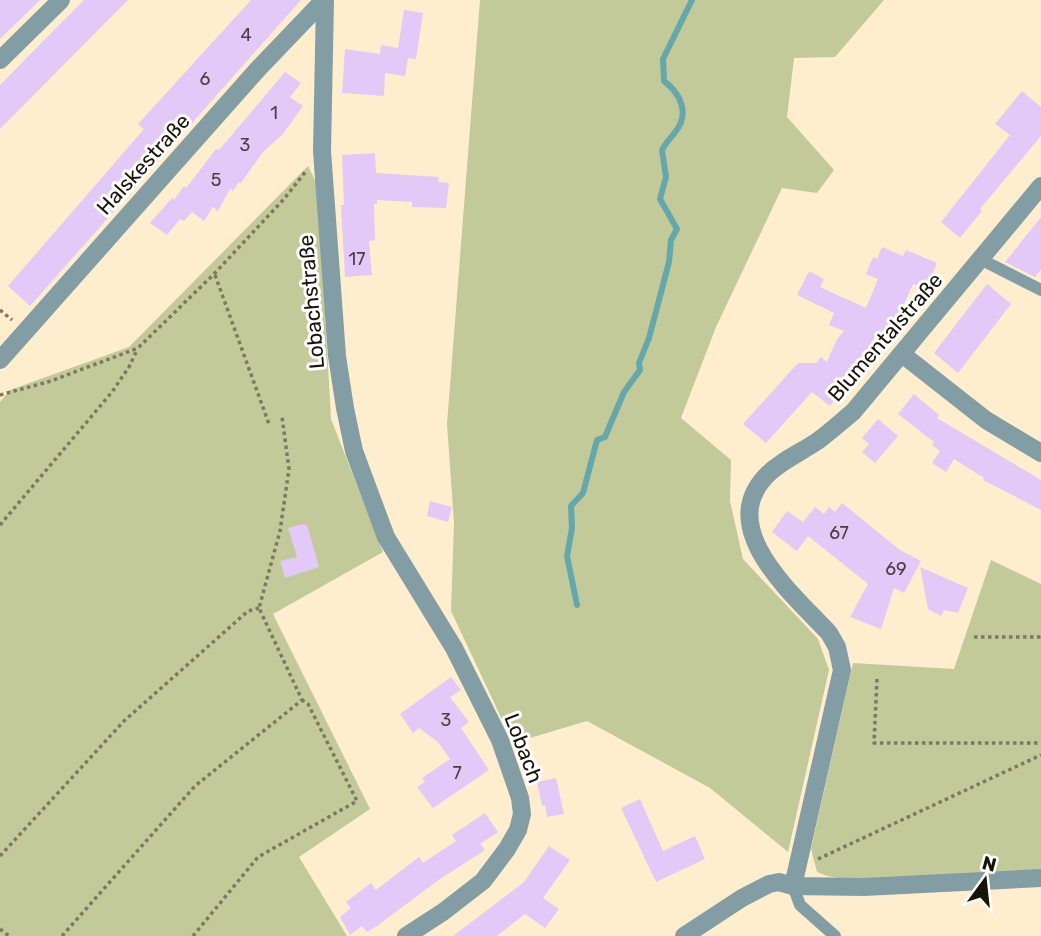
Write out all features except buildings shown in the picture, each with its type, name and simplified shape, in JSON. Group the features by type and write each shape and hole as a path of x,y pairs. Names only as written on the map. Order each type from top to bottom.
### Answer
{"street":[{"path":"0,60 61,0"},
{"name":"Lobachstraße","path":"324,0 322,151 337,356 345,408 354,451 386,537 415,585"},
{"name":"Halskestraße","path":"0,360 258,69 324,0"},
{"name":"Blumentalstraße","path":"793,886 842,670 837,647 829,633 760,555 752,538 749,511 758,486 767,475 821,439 853,412 1041,186"},
{"path":"902,354 986,420 1041,453"},
{"name":"Lobach","path":"406,936 483,881 507,849 518,830 522,814 520,798 500,740 454,648 415,585"},
{"path":"684,936 742,898 769,884 779,882 793,886 864,887 1041,878"}],"lane":[{"path":"980,259 1041,290"},
{"path":"793,886 800,905 835,936"}],"path":[{"path":"0,525 112,391 129,367 138,348 214,274 284,199 322,151"},
{"path":"214,274 269,424"},
{"path":"0,310 9,318"},
{"path":"0,395 51,381 138,348"},
{"path":"193,936 258,857 356,801 308,705 302,700 259,608 280,531 289,469 282,417"},
{"path":"0,856 124,721 248,611 259,608"},
{"path":"974,637 1041,637"},
{"path":"877,679 874,743 1041,743"},
{"path":"62,936 195,786 302,700"},
{"path":"817,860 1041,755"},
{"path":"0,929 9,936"}],"green space":[{"path":"480,0 884,0 835,57 794,58 787,117 834,170 817,193 782,188 716,327 681,418 731,460 730,501 743,559 818,639 829,670 788,852 710,788 587,721 513,743 451,611 454,523 447,424"},
{"path":"308,166 318,186 331,419 383,552 273,614 370,809 299,857 347,936 0,936 0,402 10,390 129,347"},
{"path":"991,560 1041,584 1041,872 863,882 817,872 811,849 853,663 954,669"}],"waterway":[{"path":"577,605 567,556 572,528 571,506 583,493 597,440 605,437 624,392 640,370 639,363 649,338 669,262 671,240 677,229 660,199 666,177 662,150 680,124 683,110 679,97 664,81 663,59 692,0"}]}
